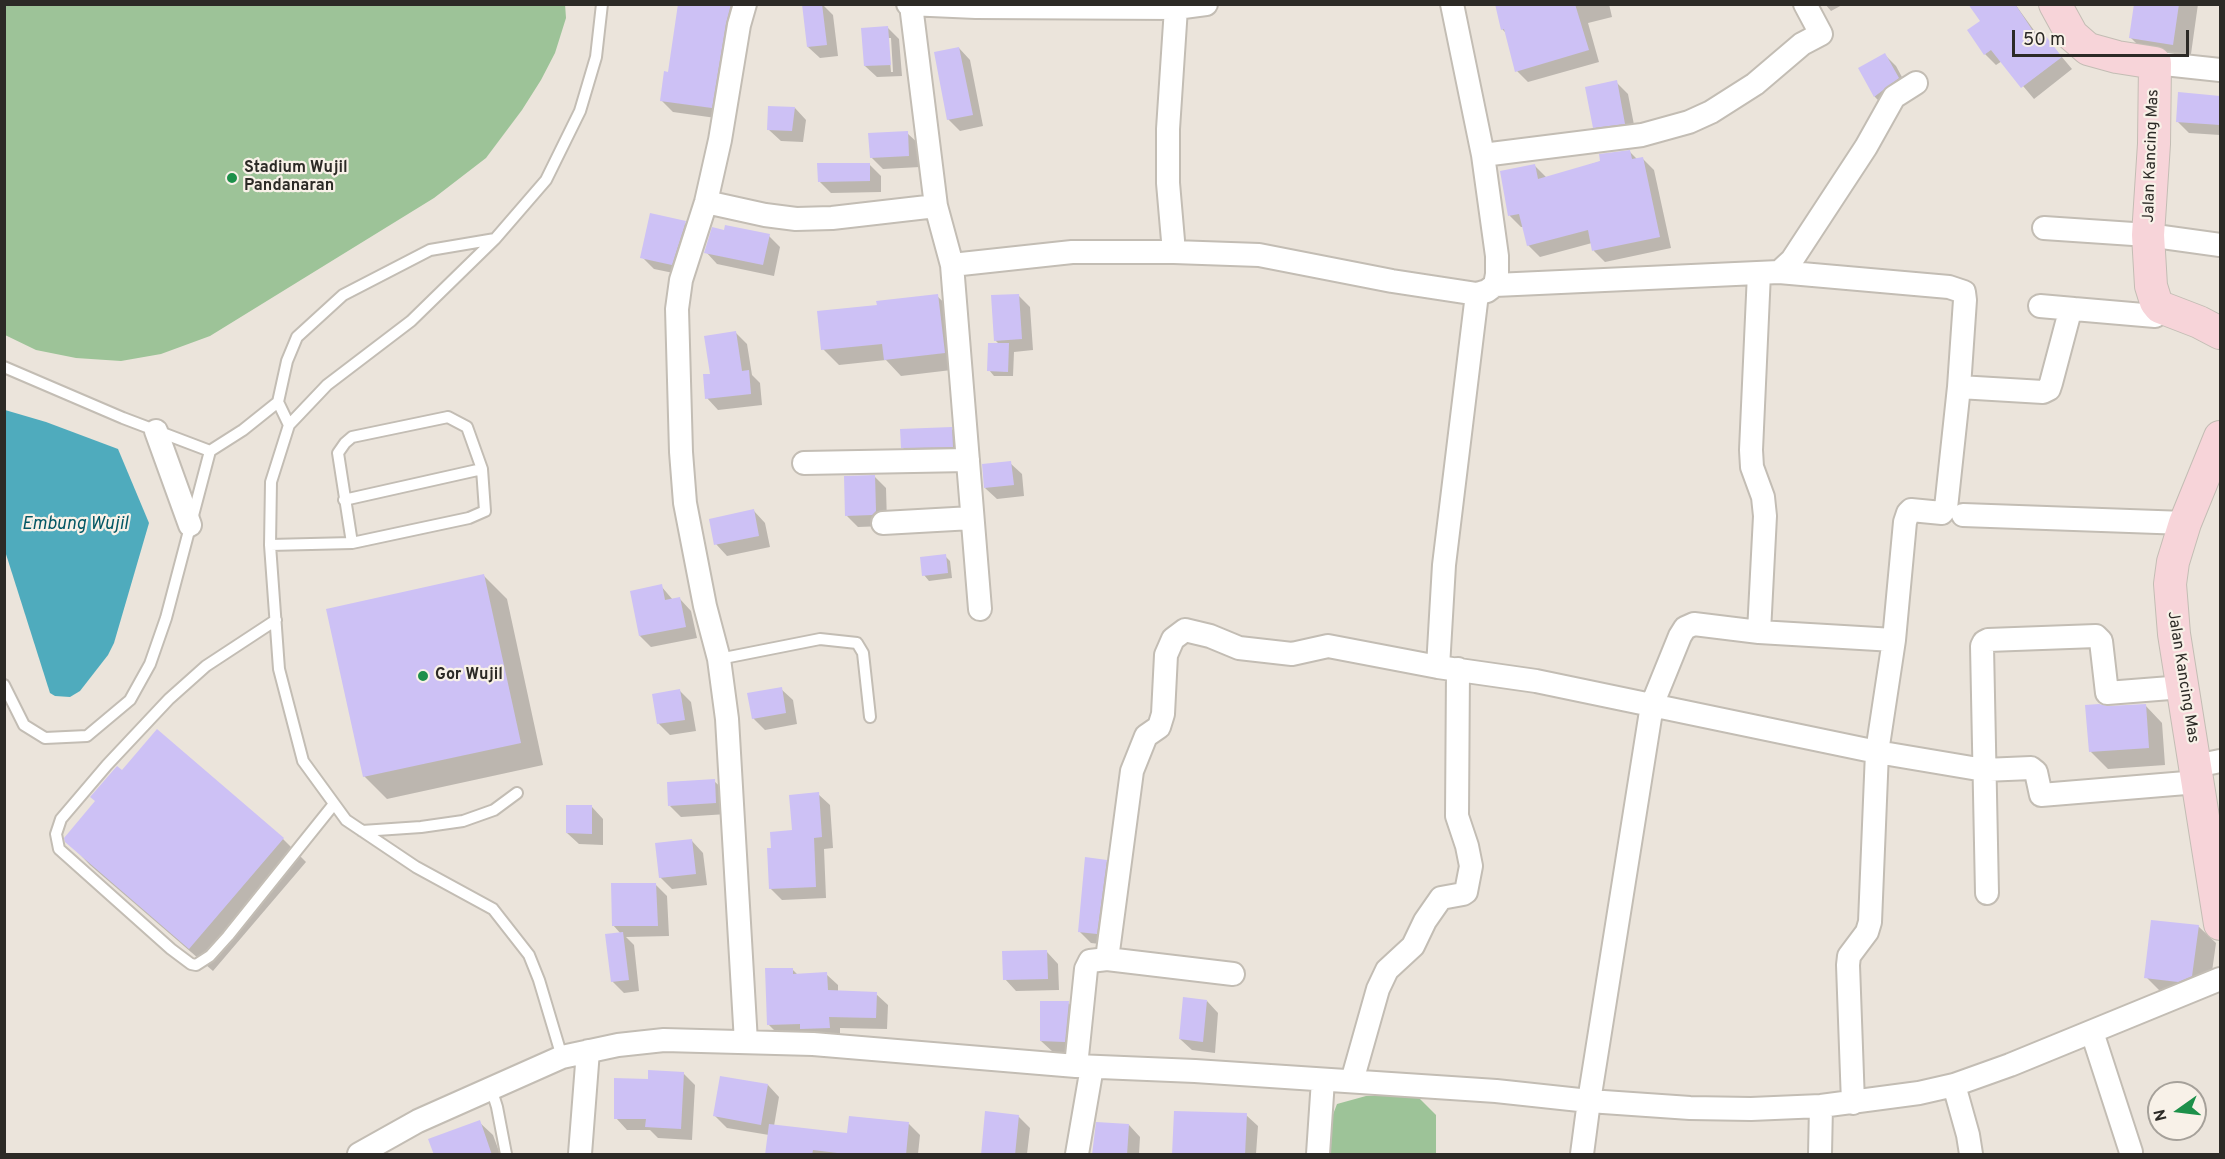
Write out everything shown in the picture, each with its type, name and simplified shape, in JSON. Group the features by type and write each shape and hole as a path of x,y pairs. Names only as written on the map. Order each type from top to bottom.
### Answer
{"street":[{"path":"745,4 739,25 720,140 706,202 681,280 677,309 685,502 703,594 719,659 727,719 746,1042"},
{"path":"1352,1081 1378,989 1387,970 1413,946 1425,921 1441,898 1466,892 1471,866 1457,816 1448,668 1446,554 1486,290 1497,274 1497,256 1483,154 1452,4"},
{"path":"1483,154 1642,135 1689,122 1711,112 1755,84 1802,44 1821,34 1805,4"},
{"path":"2055,4 2072,35 2088,49 2155,63 2220,70"},
{"path":"980,609 952,265 936,206 909,5 1176,8 1203,5"},
{"path":"1174,252 1168,183 1168,129 1176,8"},
{"name":"Jalan Kancing Mas","path":"2155,63 2154,144 2148,235 2151,286 2160,307"},
{"path":"1769,272 1792,260 1866,147 1894,97 1916,83"},
{"path":"706,202 765,215 796,219 831,218 936,206"},
{"path":"2044,228 2148,235 2220,245"},
{"path":"952,265 1072,252 1174,252 1259,255 1382,279 1486,290 1769,272 1959,289 1964,292 1959,387 1945,512 1911,510 1905,522 1894,640 1877,752 1870,922 1867,932 1849,956 1848,965 1853,1103"},
{"path":"1759,632 1765,516 1763,497 1752,467 1751,450 1769,272"},
{"path":"2040,306 2155,316 2160,307 2220,333"},
{"path":"1959,387 2043,392 2049,389 2058,363 2069,315 2074,309"},
{"path":"156,431 190,525"},
{"name":"Jalan Kancing Mas","path":"2220,437 2186,522 2173,562 2170,584 2171,609 2183,687 2205,770 2220,924"},
{"path":"804,463 968,460"},
{"path":"1963,515 2186,522"},
{"path":"883,523 972,518"},
{"path":"1582,1155 1588,1101 1652,705 1685,628 1694,624 1759,632 1894,640"},
{"path":"1107,959 1132,771 1146,736 1159,727 1163,714 1166,655 1173,639 1185,630 1210,636 1239,648 1292,654 1328,646 1536,681 1877,752 1984,770 2034,769 2037,772 2041,795 2205,770"},
{"path":"1987,893 1982,645 1988,640 2096,636 2101,641 2107,693 2183,687"},
{"path":"1077,1155 1084,1066 1086,969 1090,961 1107,959 1233,974"},
{"path":"359,1155 418,1121 562,1057 618,1045 664,1040 813,1044 1084,1066 1496,1091 1588,1101 1690,1108 1752,1109 1853,1103 1954,1085 2010,1065 2220,979"},
{"path":"2092,1032 2131,1152"},
{"path":"580,1155 588,1051"},
{"path":"1318,1155 1323,1080"},
{"path":"1954,1085 1968,1135 1971,1155"},
{"path":"1820,1155 1821,1106"}],"lane":[{"path":"562,1057 539,980 529,955 493,909 416,867 345,820 303,760 279,669 270,545 271,482 290,425 327,385 411,321 495,239 546,180 580,111 596,57 602,4"},
{"path":"4,685 24,725 45,738 87,736 130,700 150,664 166,618 210,451 243,430 278,402 287,362 297,337 343,295 430,250 495,239"},
{"path":"4,367 156,431 210,451"},
{"path":"278,402 290,425"},
{"path":"270,545 352,543 469,518 485,511 482,469 467,427 448,417 352,436 338,453 352,543"},
{"path":"345,500 482,469"},
{"path":"276,620 206,666 169,699 106,765 61,819 56,834 59,849 171,949 191,964 195,964 210,956 228,936 334,804"},
{"path":"719,659 820,639 857,643 863,653 870,717"},
{"path":"362,831 421,827 463,821 494,810 518,793"},
{"path":"491,1088 506,1155"}],"green space":[{"name":"Stadium Wujil Pandanaran","path":"5,4 565,4 566,18 555,53 541,80 486,158 434,198 210,336 161,354 121,361 76,358 36,350 5,335"},
{"path":"1408,1095 1418,1097 1436,1115 1436,1154 1329,1154 1329,1125 1337,1104 1366,1096"}],"water":[{"name":"Embung Wujil","path":"5,410 46,422 118,449 149,523 114,643 108,655 80,691 70,697 55,696 50,693 5,551"}],"building":[{"path":"678,4 731,4 712,108 660,101 664,71 668,72"},
{"path":"802,4 822,4 827,45 807,47"},
{"path":"1495,4 1575,4 1589,50 1515,72"},
{"path":"1968,4 2015,4 2039,40 2045,35 2062,57 2021,88 1991,50 1984,55 1967,30 1980,21"},
{"path":"2134,4 2179,4 2173,45 2129,38"},
{"path":"888,26 891,65 864,66 861,28"},
{"path":"959,47 973,115 947,120 934,52"},
{"path":"1885,53 1899,78 1874,97 1858,68"},
{"path":"1617,80 1625,124 1593,128 1585,87"},
{"path":"2178,92 2220,96 2220,125 2176,122"},
{"path":"768,106 795,107 792,131 767,130"},
{"path":"908,131 909,156 870,158 868,133"},
{"path":"1630,150 1632,159 1643,157 1660,237 1592,251 1588,230 1527,246 1519,214 1508,216 1500,171 1535,164 1538,179 1600,161 1599,154"},
{"path":"817,163 870,163 870,181 818,182"},
{"path":"650,213 686,221 672,265 640,258"},
{"path":"725,225 770,234 763,265 704,253 712,227 724,230"},
{"path":"938,294 945,353 884,360 882,344 821,350 817,311 877,305 876,301"},
{"path":"1019,294 1022,339 994,341 991,295"},
{"path":"736,331 742,371 749,370 751,394 705,399 703,374 710,374 704,336"},
{"path":"988,343 1009,343 1008,372 987,371"},
{"path":"952,427 953,447 901,448 900,429"},
{"path":"1011,461 1014,485 984,488 982,464"},
{"path":"875,475 876,511 872,515 845,516 844,476"},
{"path":"754,509 759,536 714,545 709,519"},
{"path":"946,554 948,573 922,576 920,557"},
{"name":"Gor Wujil","path":"484,574 521,743 363,777 326,609"},
{"path":"662,584 665,600 680,597 686,627 639,636 630,591"},
{"path":"782,687 786,713 752,719 747,693"},
{"path":"680,689 685,720 657,724 652,694"},
{"path":"2146,704 2149,748 2089,752 2085,705 2108,706"},
{"path":"157,729 284,838 189,949 65,842 64,838 95,801 90,797 117,766 122,770"},
{"path":"715,779 716,803 668,806 667,782"},
{"path":"819,792 822,837 814,838 816,887 769,889 767,848 771,848 770,832 792,830 789,795"},
{"path":"566,805 592,805 592,834 566,833"},
{"path":"692,839 696,874 659,878 655,843"},
{"path":"1085,857 1107,860 1097,934 1078,932"},
{"path":"611,883 656,883 658,926 612,926"},
{"path":"2151,920 2199,925 2192,976 2178,982 2144,978"},
{"path":"623,932 629,980 611,982 605,934"},
{"path":"1047,950 1048,979 1003,980 1002,951"},
{"path":"765,968 793,968 793,974 827,972 828,990 877,992 876,1018 829,1017 830,1028 800,1029 800,1024 767,1025"},
{"path":"1183,997 1207,1000 1203,1042 1179,1039"},
{"path":"1040,1001 1069,1001 1065,1042 1040,1041"},
{"path":"648,1070 684,1072 681,1129 645,1127 646,1119 614,1119 614,1078 648,1079"},
{"path":"720,1076 768,1084 761,1125 713,1116"},
{"path":"985,1111 1019,1115 1015,1155 981,1155"},
{"path":"1174,1111 1247,1113 1245,1155 1172,1155"},
{"path":"849,1116 909,1122 906,1155 854,1155 813,1150 812,1155 765,1155 769,1124 847,1133"},
{"path":"480,1120 492,1155 434,1155 428,1139"},
{"path":"1096,1122 1129,1124 1127,1155 1092,1155"}],"place":[{"name":"Stadium Wujil Pandanaran","path":"232,178"},
{"name":"Gor Wujil","path":"423,676"}]}
